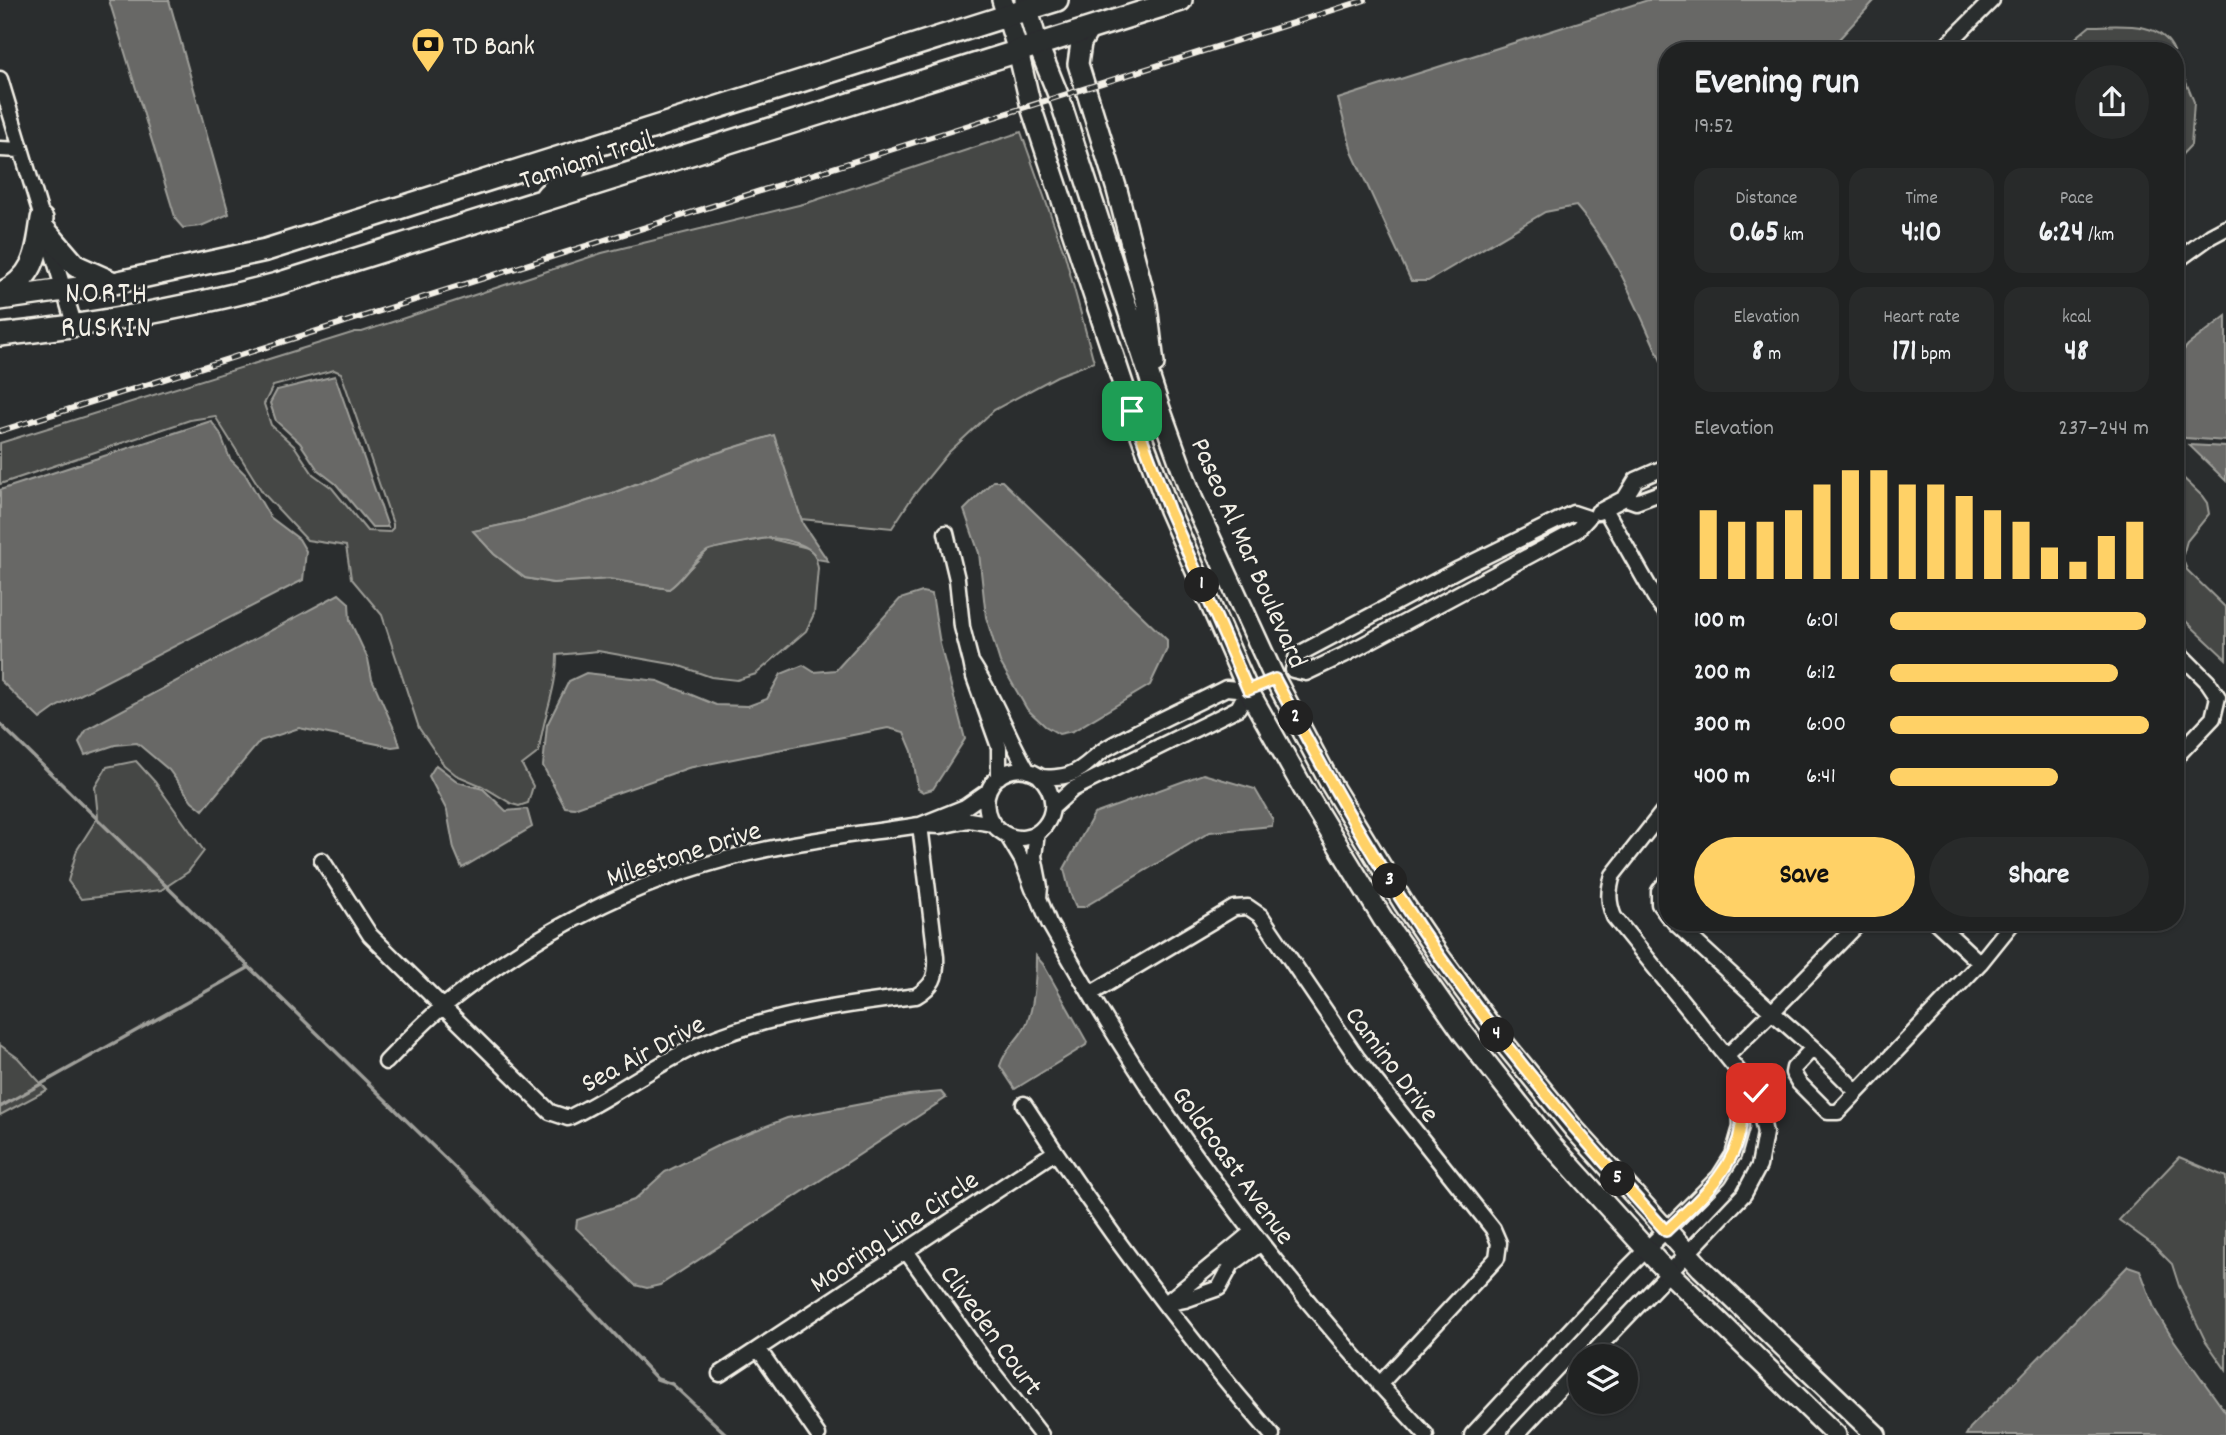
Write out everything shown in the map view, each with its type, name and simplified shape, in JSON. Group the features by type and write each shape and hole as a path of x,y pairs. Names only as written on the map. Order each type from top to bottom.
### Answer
{"main road":[{"name":"Tamiami Trail","path":"0,296 64,292 114,284 266,250 584,149 1005,8 1057,0"},
{"name":"Tamiami Trail","path":"0,335 75,327 214,301 277,284 1181,0"},
{"path":"1027,5 1028,48"},
{"path":"1005,8 1028,48"},
{"path":"1089,29 1081,43 1078,64 1117,190 1147,305 1158,403"},
{"name":"Paseo Al Mar Boulevard","path":"1028,48 1059,97 1158,403 1193,500 1275,679 1329,780 1404,904 1499,1037 1575,1130 1687,1254 1876,1435"},
{"name":"Paseo Al Mar Boulevard","path":"1028,48 1031,107 1132,411 1169,510 1248,690 1303,788 1383,919 1463,1033 1549,1142 1669,1273 1836,1435"},
{"path":"537,202 574,170 584,149"},
{"path":"44,225 76,266 114,284"},
{"path":"0,296 20,282 29,271 44,225"},
{"path":"1248,690 1275,679"}],"street":[{"path":"1950,42 1992,0"},
{"path":"0,79 75,327"},
{"path":"0,149 21,150"},
{"path":"2184,256 2226,228"},
{"path":"1588,518 1573,513 1459,569 1297,655 1293,670 1306,673 1344,655 1577,530 1588,518 1625,498 1636,480 1659,470"},
{"path":"1625,498 1636,502 1659,493"},
{"path":"1605,509 1659,604"},
{"path":"946,533 957,579 962,627 974,677 999,747 999,776"},
{"path":"2184,658 2208,682 2218,697 2213,718 2184,749"},
{"path":"971,662 980,675 1012,744 1034,774 1051,790 1054,807"},
{"path":"1226,688 1248,690 1238,708 1073,789 1054,807 1047,824 1037,833 1025,837 1007,835 993,824 986,808 988,790 999,776 1015,770 1067,776 1085,767 1104,750 1226,688"},
{"name":"Milestone Drive","path":"920,825 965,807 988,790"},
{"path":"1601,1344 1744,1194 1759,1166 1765,1133 1756,1093 1614,917 1609,904 1609,887 1613,875 1659,816"},
{"name":"Milestone Drive","path":"386,1062 442,1007 502,962 575,917 646,884 715,862 781,846 920,825 940,826 969,820 993,824"},
{"name":"Sea Air Drive","path":"322,860 370,935 550,1112 568,1118 651,1068 704,1042 755,1025 826,1008 916,996 929,988 937,974 920,825"},
{"name":"Goldcoast Avenue","path":"1037,833 1034,856 1040,887 1039,898"},
{"name":"Goldcoast Avenue","path":"1007,835 1022,860 1049,923 1159,1104 1256,1237 1380,1385 1426,1435"},
{"name":"Camino Drive","path":"1090,994 1234,908 1248,907 1261,916 1359,1059 1493,1228 1499,1242 1497,1258 1380,1385"},
{"path":"1685,931 1813,1048 1857,1092"},
{"path":"1727,1056 1851,931"},
{"path":"1946,931 1980,963"},
{"path":"1813,1048 1794,1068 1793,1073 1799,1083 1828,1112 1834,1114 1980,963 2006,931"},
{"path":"1472,1435 1719,1177 1733,1155 1741,1127 1739,1072"},
{"path":"1024,1104 1124,1251 1227,1383 1272,1435"},
{"name":"Mooring Line Circle","path":"720,1374 1055,1152"},
{"path":"1165,1304 1256,1237"},
{"path":"1165,1304 1219,1288 1232,1264 1256,1237"},
{"name":"Cliveden Court","path":"906,1251 1041,1435"},
{"path":"759,1350 818,1435"},
{"path":"1516,1435 1568,1380"}],"shaded area":[{"path":"109,0 169,0 229,214 201,226 183,228 176,220"},
{"path":"1648,0 1875,0 1836,42 1659,42 1659,356 1616,266 1576,206 1545,212 1428,281 1411,281 1352,152 1338,99"},
{"path":"2125,25 2149,29 2169,42 2071,42 2090,26"},
{"path":"2184,77 2194,102 2191,145 2184,152"},
{"path":"1021,132 1065,255 1094,362 1057,376 994,410 948,453 913,496 892,528 801,519 773,436 704,457 613,493 530,519 474,531 494,554 525,578 552,583 609,579 669,589 709,549 767,538 808,548 815,554 818,568 814,614 806,631 756,674 737,680 711,677 677,665 598,651 557,655 555,680 539,752 522,765 533,786 528,803 519,806 512,804 482,786 456,775 444,765 419,728 382,615 351,578 346,546 307,540 263,493 215,416 190,420 0,484 0,443 362,332 602,253 807,203","holes":["334,370 341,373 393,524 389,532 367,531 332,488 313,474 295,447 271,425 264,404 273,386"]},
{"path":"2226,316 2226,441 2184,437 2184,350"},
{"path":"335,376 388,527 372,527 336,484 318,470 300,443 276,421 270,403 277,390"},
{"path":"211,421 220,433 230,459 245,474 270,517 299,539 306,551 303,580 58,706 40,719 0,680 0,490"},
{"path":"774,435 803,524 828,561 816,559 810,550 797,543 770,538 707,551 669,589 609,579 553,583 525,578 494,554 473,531 530,519 613,493 704,457"},
{"path":"2189,445 2226,447 2226,481"},
{"path":"2184,479 2207,503 2209,514 2187,541 2184,551"},
{"path":"993,481 1002,481 1167,640 1167,649 1150,685 1073,731 1059,734 1045,726 1027,709 1000,662 986,617 979,553 964,510"},
{"path":"2184,563 2187,570 2226,608 2226,659 2184,619"},
{"path":"922,592 932,594 940,644 965,739 933,789 923,792 918,789 912,751 904,732 888,728 688,768 574,808 565,807 543,766 547,725 569,681 586,673 658,681 716,705 748,706 767,699 781,674 803,665 814,672 836,670 900,599"},
{"path":"339,594 349,603 350,621 368,659 372,679 400,746 392,747 299,728 260,741 203,810 192,801 169,770 137,743 115,745 85,755 79,742 87,729"},
{"path":"136,761 155,782 204,851 188,872 161,890 81,899 68,881 77,850 98,817 95,787 107,767"},
{"path":"436,765 458,782 483,789 506,811 527,809 532,827 462,868 454,849 447,811 429,776"},
{"path":"1203,774 1255,789 1273,820 1272,826 1210,832 1084,907 1076,907 1064,869 1094,814"},
{"path":"1036,956 1087,1042 1015,1089 1000,1066 1030,1015"},
{"path":"0,1045 18,1058 47,1090 0,1115"},
{"path":"941,1092 946,1098 660,1285 647,1288 635,1285 576,1228 577,1220 634,1200 665,1172 723,1143 787,1118 909,1095"},
{"path":"2179,1157 2226,1177 2226,1370 2205,1340 2179,1286 2172,1264 2152,1244 2119,1220"},
{"path":"2128,1266 2140,1270 2155,1310 2226,1413 2226,1435 1966,1435 1970,1428"}],"waterway":[{"path":"0,724 484,1196 657,1379 672,1384 727,1435"},
{"path":"0,1107 248,968"}],"railway":[{"path":"0,431 1365,0"}],"place":[{"name":"TD Bank","path":"428,74"}],"district":[{"name":"NORTH RUSKIN","path":"107,309"}],"route":[{"path":"1132,411 1169,510 1248,690 1275,679 1329,780 1404,904 1440,957 1499,1037 1575,1130 1666,1231 1719,1177 1733,1155 1741,1127 1739,1072 1756,1093"}]}
